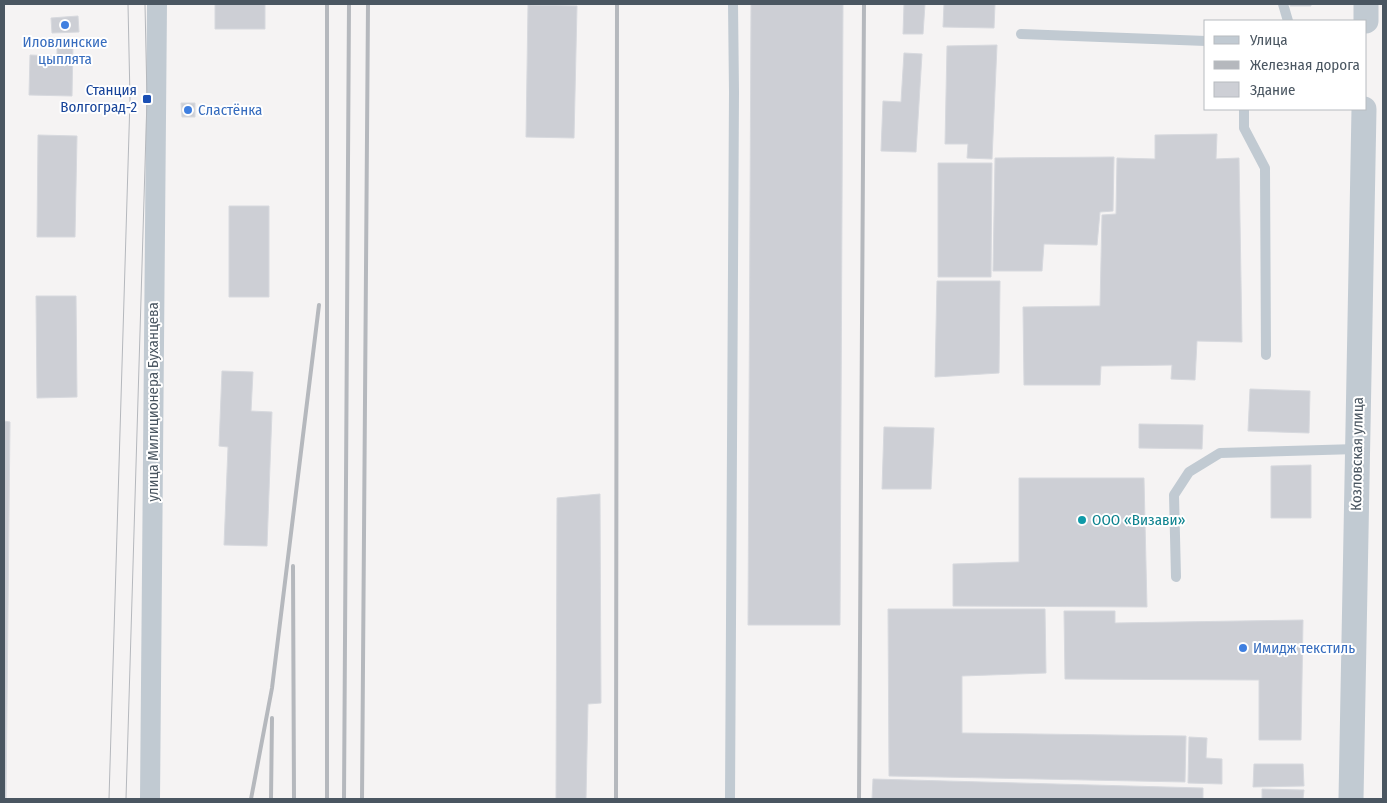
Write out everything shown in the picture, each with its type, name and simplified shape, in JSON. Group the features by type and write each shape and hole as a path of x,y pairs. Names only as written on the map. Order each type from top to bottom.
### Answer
{"street":[{"name":"улица Милиционера Буханцева","path":"150,799 156,4"},
{"path":"1366,4 1366,20"},
{"name":"Козловская улица","path":"1351,799 1364,110"}],"lane":[{"path":"730,799 733,4"},
{"path":"1283,4 1288,20"},
{"path":"1021,34 1204,41"},
{"path":"1244,110 1244,128 1265,168 1266,355"},
{"path":"1176,577 1174,495 1189,472 1220,453 1357,449"}],"building":[{"path":"215,4 265,4 265,29 215,29"},
{"path":"751,4 843,4 840,625 748,625"},
{"path":"904,4 925,4 923,34 903,34"},
{"path":"944,4 995,4 994,28 943,27"},
{"path":"1290,4 1311,4 1311,6 1290,6"},
{"path":"528,5 577,6 574,138 526,137"},
{"name":"Иловлинские цыплята","path":"78,16 79,32 52,33 51,18"},
{"path":"57,42 73,43 72,96 29,95 30,55 57,56"},
{"path":"997,45 992,159 967,158 968,144 945,144 947,46"},
{"path":"904,53 922,54 916,152 881,151 883,101 901,102"},
{"name":"Сластёнка","path":"181,103 195,103 195,117 182,117"},
{"path":"1217,134 1216,159 1239,158 1242,342 1197,341 1195,380 1171,379 1172,365 1101,366 1100,385 1024,385 1023,307 1100,306 1102,215 1116,214 1117,158 1155,159 1155,135"},
{"path":"38,135 77,136 75,237 37,237"},
{"path":"1114,157 1113,211 1100,212 1097,245 1044,244 1042,271 993,271 995,158"},
{"path":"938,163 992,163 991,277 938,277"},
{"path":"229,206 269,206 269,297 229,297"},
{"path":"937,281 1000,281 999,373 935,377"},
{"path":"36,296 76,296 77,397 37,398"},
{"path":"222,371 253,372 251,411 272,412 267,546 224,545 228,447 219,446"},
{"path":"1250,389 1310,391 1309,433 1248,431"},
{"path":"4,421 10,422 6,799 4,799"},
{"path":"1139,424 1203,425 1202,449 1139,448"},
{"path":"884,427 934,428 931,489 882,489"},
{"path":"1311,465 1311,518 1271,518 1271,466"},
{"name":"ООО «Визави»","path":"1019,478 1144,478 1147,607 953,606 953,564 1019,562"},
{"path":"600,494 601,703 588,704 586,799 556,799 557,498"},
{"path":"888,609 1045,609 1046,673 962,676 962,733 1186,736 1185,782 889,776"},
{"path":"1064,611 1115,611 1115,623 1303,620 1301,740 1259,740 1259,680 1065,679"},
{"path":"1189,737 1207,738 1206,758 1222,759 1222,784 1188,783"},
{"path":"1254,764 1303,764 1304,786 1253,787"},
{"path":"873,779 1203,788 1203,799 872,799"},
{"path":"1262,789 1304,790 1303,799 1262,799"}],"tram line":[{"path":"109,799 130,99 128,4"},
{"path":"126,799 147,99 145,4"}],"railway":[{"path":"327,4 327,799"},
{"path":"344,799 349,4"},
{"path":"362,799 368,4"},
{"path":"616,799 617,4"},
{"path":"859,799 864,4"},
{"path":"251,799 272,688 319,305"},
{"path":"293,566 294,799"},
{"path":"271,799 272,718"}],"place":[{"name":"Иловлинские цыплята","path":"65,25"},
{"name":"Станция Волгоград-2","path":"147,99"},
{"name":"Сластёнка","path":"188,110"},
{"name":"ООО «Визави»","path":"1082,520"},
{"name":"Имидж текстиль","path":"1243,648"}]}
